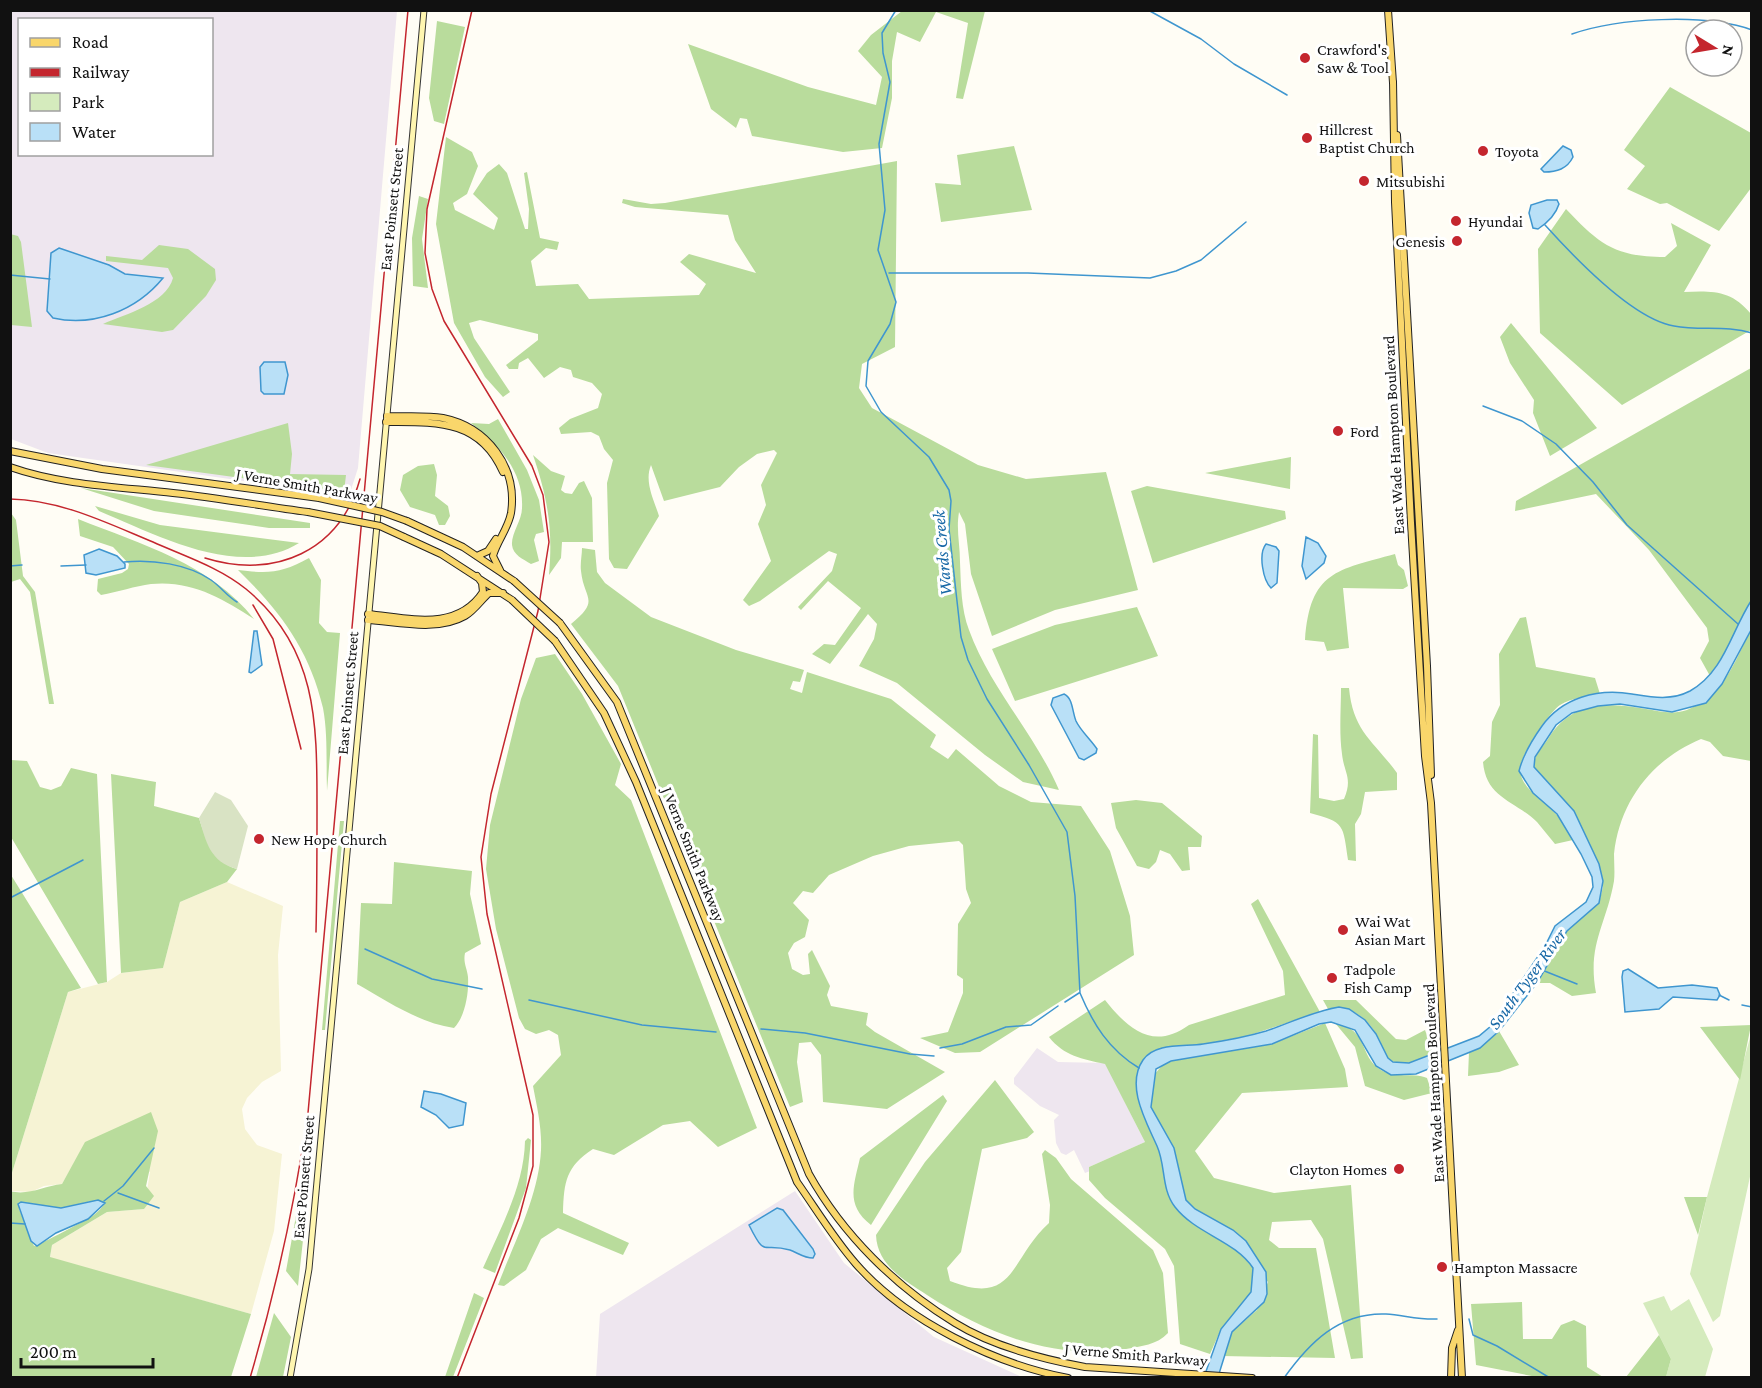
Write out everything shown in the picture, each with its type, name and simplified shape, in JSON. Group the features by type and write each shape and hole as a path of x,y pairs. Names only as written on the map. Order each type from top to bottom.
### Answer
{"main road":[{"name":"East Poinsett Street","path":"290,1377 309,1269 424,10"},
{"name":"East Wade Hampton Boulevard","path":"1388,10 1462,1377"},
{"path":"387,419 440,418 456,422 470,428 493,446 506,469 512,495 508,524 493,556 500,570"},
{"path":"387,419 454,426 482,442 496,459 506,482 507,512 493,545 484,554 477,556"},
{"name":"J Verne Smith Parkway","path":"10,451 102,470 319,498 382,512 407,520 500,570 560,623 617,702 809,1174 823,1199 869,1253 901,1285 956,1324 991,1340 1060,1362 1085,1367 1252,1377"},
{"name":"J Verne Smith Parkway","path":"10,467 100,485 213,497 380,526 441,554 512,600 555,641 604,712 636,782 793,1172 808,1198 856,1265 894,1299 951,1336 988,1354 1034,1371 1068,1377"},
{"path":"368,617 437,620 457,615 472,605 483,592 482,583 477,576"},
{"path":"368,617 427,625 446,623 471,611 489,593 503,593"},
{"path":"1451,1377 1454,1338 1459,1327"}],"shaded area":[{"path":"10,11 397,11 358,468 349,496 48,453 11,439"},
{"path":"227,882 283,906 278,955 281,1071 262,1082 247,1098 242,1109 245,1129 257,1145 282,1154 274,1231 251,1314 50,1258 52,1245 107,1212 144,1209 150,1172 86,1142 62,1184 44,1186 31,1192 11,1191 11,1176 68,992 107,982 121,973 163,968 180,902"},
{"path":"1037,1048 1058,1062 1105,1063 1145,1142 1089,1167 1090,1171 1085,1173 1074,1150 1066,1155 1061,1153 1056,1143 1054,1120 1059,1115 1040,1106 1014,1084 1014,1078"},
{"path":"795,1191 844,1263 934,1337 1022,1377 596,1378 600,1314"}],"green space":[{"path":"902,11 985,11 963,99 956,98 968,23 936,12 920,42 897,32 892,61 892,98 882,148 843,152 752,136 747,119 740,118 736,128 711,109 688,44 808,87 876,105 882,77 858,51 871,35"},
{"path":"437,21 465,27 444,124 434,121 429,98"},
{"path":"1670,87 1751,133 1751,188 1719,231 1667,203 1660,204 1627,189 1645,166 1624,150"},
{"path":"446,137 472,152 478,166 467,194 453,203 455,210 494,230 498,218 473,194 487,173 499,164 507,173 525,229 528,229 529,209 524,173 527,172 540,238 559,242 557,250 546,248 531,261 536,286 578,284 589,299 699,295 706,284 680,262 689,254 756,273 735,240 728,215 635,207 622,203 623,199 651,204 665,203 897,161 895,347 862,364 859,388 872,408 978,465 1026,479 1106,472 1138,590 1055,610 992,636 971,574 965,524 959,512 962,597 969,630 989,672 1038,750 1059,790 1023,782 985,755 897,683 859,666 874,639 877,624 868,614 830,664 812,654 824,644 835,645 861,608 828,581 801,610 798,607 832,571 837,554 829,551 760,601 749,606 743,600 771,561 758,524 766,505 761,485 777,453 774,450 757,454 739,467 720,487 664,501 651,465 649,484 659,516 627,569 614,568 609,559 607,483 613,460 604,449 599,436 591,432 561,434 559,428 570,419 598,408 602,394 592,383 573,377 571,370 560,367 544,378 528,358 519,363 518,369 509,369 506,365 538,340 538,334 480,320 469,323 474,338 510,392 503,397 485,377 454,323 436,224"},
{"path":"1014,146 1032,210 941,222 935,183 961,185 957,155"},
{"path":"419,196 428,199 422,239 428,288 413,286 412,238"},
{"path":"1566,209 1599,240 1620,251 1665,257 1677,246 1671,223 1711,245 1684,292 1713,292 1729,296 1751,314 1751,330 1622,405 1540,333 1538,249"},
{"path":"10,234 18,236 21,242 32,327 11,325"},
{"path":"159,245 188,249 215,269 216,280 206,296 173,330 162,332 103,324 154,301 169,287 173,278 168,268 106,261 106,256 142,260"},
{"path":"1511,323 1597,428 1550,456 1533,413 1534,400 1510,363 1500,337"},
{"path":"1751,368 1751,601 1726,651 1710,676 1700,658 1709,641 1707,628 1649,550 1596,494 1515,511 1516,501"},
{"path":"498,419 527,470 539,500 544,532 536,534 534,540 539,561 531,564 516,554 512,545 522,508 519,482 514,470 500,449 471,423 489,424"},
{"path":"288,423 292,454 290,474 346,475 344,492 146,465"},
{"path":"533,455 551,471 565,476 561,490 565,493 572,494 579,483 584,481 592,498 593,542 562,542 561,558 549,575 550,528"},
{"path":"1291,457 1290,489 1205,473"},
{"path":"434,464 437,475 435,496 448,506 450,516 445,525 439,525 435,515 410,507 400,490 403,475 418,466"},
{"path":"1147,486 1285,511 1286,519 1153,563 1131,491"},
{"path":"81,488 310,523 310,528 269,528 154,511"},
{"path":"95,506 160,525 299,543 276,553 251,557 225,555 198,550 172,541 99,511"},
{"path":"11,513 16,520 23,576 35,592 54,704 49,704 30,592 20,579 11,582"},
{"path":"78,519 150,547 196,570 237,600 254,619 206,592 179,585 151,584 101,595 97,591 98,579 122,573 128,569 129,564 113,547 80,536"},
{"path":"582,548 595,550 597,572 605,583 651,617 736,650 804,670 800,682 793,681 790,689 802,693 807,672 891,699 936,735 930,747 948,759 956,749 999,786 1031,802 1081,806 1110,851 1130,916 1134,955 980,1052 955,1053 920,1038 948,1032 963,993 963,979 957,975 958,924 971,903 966,889 963,845 959,841 909,846 873,856 829,875 813,893 803,891 793,903 809,920 805,937 794,943 788,953 792,969 803,975 810,974 808,954 812,950 830,986 827,995 831,1006 868,1013 866,1025 875,1032 945,1072 887,1109 823,1102 821,1055 811,1042 799,1043 797,1062 803,1102 790,1107 618,686 571,624 588,604 581,571"},
{"path":"1395,554 1398,565 1404,570 1408,586 1403,589 1343,588 1349,648 1327,651 1324,642 1305,640 1313,600 1320,587 1330,577 1357,564"},
{"path":"309,558 321,580 319,623 327,632 340,633 327,791 325,718 310,667 280,616 238,570 275,571 291,567"},
{"path":"1137,607 1158,656 1015,701 992,649 1055,625"},
{"path":"1526,617 1536,667 1595,678 1600,694 1575,699 1560,705 1535,736 1521,764 1520,771 1525,783 1558,816 1573,840 1555,844 1537,822 1495,791 1485,774 1483,762 1490,756 1492,722 1500,705 1499,654 1520,618"},
{"path":"1751,630 1751,761 1723,756 1710,742 1701,739 1684,747 1654,770 1632,799 1617,834 1614,881 1594,961 1596,993 1572,996 1550,983 1537,983 1567,931 1599,903 1603,887 1574,811 1534,767 1538,752 1567,717 1591,707 1617,705 1677,712 1700,703 1719,687 1726,677"},
{"path":"555,654 582,694 621,764 615,785 631,800 757,1128 718,1147 690,1121 663,1125 614,1155 593,1149 577,1162 568,1176 564,1192 563,1213 629,1243 623,1255 558,1228 541,1239 526,1270 504,1286 498,1285 525,1219 539,1167 541,1134 533,1086 561,1055 558,1035 549,1030 536,1034 525,1029 519,1018 496,929 486,869 490,825 521,699 536,658"},
{"path":"1341,688 1349,688 1351,703 1360,726 1397,773 1397,790 1365,792 1361,814 1355,824 1356,861 1348,860 1345,839 1340,827 1330,819 1310,813 1313,734 1318,735 1319,798 1334,801 1344,799 1347,792 1348,781 1341,738"},
{"path":"11,760 27,761 40,787 51,790 61,786 71,768 97,774 107,982 98,984 11,837"},
{"path":"111,774 156,782 154,806 199,818 204,834 217,856 229,866 237,869 227,882 180,902 163,968 121,973"},
{"path":"215,792 231,800 248,826 237,869 228,866 210,850 199,818"},
{"path":"1136,800 1162,803 1202,836 1201,847 1188,847 1190,870 1182,871 1170,854 1160,850 1156,862 1149,869 1137,866 1116,828 1111,803"},
{"path":"340,821 344,821 325,1030 322,1030"},
{"path":"394,862 472,871 470,894 481,944 465,953 468,977 467,997 464,1011 454,1028 416,1016 357,984 361,903 392,904"},
{"path":"11,875 81,988 68,992 11,1176"},
{"path":"1258,899 1320,1012 1247,1036 1160,1049 1139,1104 1159,1150 1176,1208 1192,1223 1240,1253 1253,1268 1252,1292 1221,1329 1210,1354 1180,1344 1174,1266 1165,1249 1105,1198 1089,1180 1089,1167 1145,1142 1105,1064 1067,1053 1049,1037 1105,1000 1132,1028 1153,1036 1164,1036 1176,1033 1189,1025 1285,995 1283,971 1251,904"},
{"path":"1323,1000 1356,1000 1396,1039 1406,1040 1425,1030 1433,1053 1408,1063 1392,1061 1386,1055 1376,1033 1365,1020 1352,1011 1328,1009"},
{"path":"1325,1023 1345,1069 1348,1087 1242,1093 1195,1151 1214,1178 1274,1193 1351,1185 1363,1358 1351,1359 1323,1239 1311,1220 1272,1222 1269,1240 1279,1248 1316,1248 1335,1358 1222,1356 1232,1332 1257,1310 1268,1282 1219,1222 1195,1209 1186,1200 1174,1148 1151,1107 1154,1075 1165,1062 1272,1044"},
{"path":"1335,1023 1354,1031 1369,1058 1381,1070 1392,1074 1427,1078 1432,1093 1404,1100 1365,1086 1355,1047"},
{"path":"1751,1025 1740,1080 1700,1027"},
{"path":"1499,1031 1519,1065 1499,1072 1468,1076 1469,1052 1480,1048"},
{"path":"1751,1034 1751,1172 1720,1316 1713,1322 1690,1274 1707,1197"},
{"path":"995,1080 1034,1132 1027,1138 982,1149 961,1252 947,1268 950,1281 972,1287 988,1288 1000,1284 1049,1223 1050,1205 1042,1154 1045,1150 1056,1158 1071,1179 1153,1250 1163,1273 1168,1333 1164,1337 1137,1347 1099,1351 1073,1351 1022,1341 997,1332 950,1309 893,1271 881,1255 876,1235 925,1162"},
{"path":"943,1095 947,1101 871,1225 857,1210 855,1202 854,1186 860,1158"},
{"path":"151,1112 158,1131 146,1186 154,1196 144,1209 107,1212 52,1245 50,1257 251,1314 231,1377 11,1377 10,1191 30,1192 62,1184 85,1142","holes":["92,1201 105,1203 91,1217 34,1246 19,1209 22,1202 61,1208"]},
{"path":"528,1138 531,1140 526,1188 495,1273 483,1268 516,1190 524,1158 525,1141"},
{"path":"307,1155 312,1157 298,1286 286,1271"},
{"path":"1684,1197 1707,1197 1698,1235"},
{"path":"474,1293 484,1298 453,1377 445,1377"},
{"path":"1664,1296 1671,1311 1689,1299 1713,1349 1705,1377 1666,1377 1671,1359 1643,1303"},
{"path":"1522,1302 1523,1339 1552,1339 1561,1325 1574,1320 1586,1326 1587,1367 1603,1377 1537,1377 1476,1365 1471,1304"},
{"path":"274,1313 291,1337 283,1377 256,1377"},
{"path":"1659,1335 1671,1359 1666,1377 1626,1377"}],"water":[{"path":"1563,146 1571,150 1573,157 1571,161 1561,169 1544,172 1541,169"},
{"path":"1547,200 1557,200 1558,208 1545,224 1538,229 1533,228 1529,213 1531,205"},
{"path":"59,248 109,265 125,274 163,278 140,299 113,314 83,320 53,318 47,311 51,253"},
{"path":"264,362 285,362 288,375 284,394 264,394 261,391 260,367"},
{"path":"1306,537 1318,543 1326,556 1324,563 1306,579 1302,566"},
{"path":"1266,544 1276,547 1279,551 1277,583 1271,588 1262,567 1262,554"},
{"path":"99,549 117,556 125,564 125,568 96,575 86,573 84,555"},
{"name":"South Tyger River","path":"1751,601 1751,630 1722,684 1706,703 1672,712 1620,704 1598,706 1572,713 1556,725 1535,757 1534,767 1574,811 1599,864 1603,881 1599,903 1567,931 1537,983 1499,1031 1480,1048 1416,1074 1391,1075 1376,1066 1355,1030 1331,1022 1319,1024 1272,1044 1171,1061 1156,1069 1151,1107 1174,1148 1186,1200 1195,1209 1233,1230 1246,1241 1266,1272 1267,1294 1264,1302 1232,1332 1218,1377 1204,1377 1221,1329 1251,1292 1253,1268 1236,1250 1193,1224 1171,1200 1160,1154 1143,1116 1137,1093 1138,1070 1143,1060 1155,1050 1243,1037 1320,1011 1339,1007 1349,1009 1365,1020 1376,1034 1388,1058 1393,1062 1409,1063 1479,1036 1491,1026 1545,946 1555,926 1586,902 1593,887 1592,877 1581,854 1557,814 1533,793 1519,771 1525,753 1535,737 1550,716 1581,697 1619,693 1668,697 1690,691 1702,683 1719,662"},
{"path":"254,631 257,631 262,665 251,673 249,672"},
{"path":"1064,694 1071,702 1078,724 1097,749 1096,753 1084,760 1079,758 1051,705 1053,698"},
{"path":"1628,969 1658,988 1692,985 1717,988 1720,995 1717,1000 1673,997 1659,1009 1625,1012 1622,977 1623,971"},
{"path":"424,1091 466,1103 463,1125 449,1128 436,1115 421,1107"},
{"path":"98,1200 105,1203 88,1219 56,1233 37,1246 31,1241 18,1204 21,1202 61,1208"},
{"path":"777,1208 783,1210 813,1249 815,1254 813,1258 790,1250 765,1247 758,1242 749,1225"}],"waterway":[{"name":"Wards Creek","path":"896,10 882,33 883,53 890,82 879,144 885,210 878,250 896,302 890,324 868,361 866,386 881,412 929,457 949,490 951,501 949,529 961,637 968,660 987,699 1029,765 1067,832 1075,896 1080,993 1103,1035 1119,1053 1139,1068"},
{"path":"1148,10 1201,39 1234,64 1287,95"},
{"path":"1572,34 1613,24 1662,20 1711,21 1752,30"},
{"path":"889,273 1028,273 1150,278 1176,271 1201,260 1246,222"},
{"path":"1545,225 1587,269 1640,312 1674,326 1732,329 1752,333"},
{"path":"10,275 50,279"},
{"path":"1483,406 1522,421 1556,444 1593,482 1627,525 1738,624"},
{"path":"124,562 146,561 181,566 211,580 237,602"},
{"path":"10,566 22,565"},
{"path":"61,566 86,565"},
{"path":"10,898 83,860"},
{"path":"365,949 432,979 482,989"},
{"name":"South Tyger River","path":"1542,970 1577,984"},
{"path":"1065,1002 1079,993"},
{"path":"1719,995 1729,1000"},
{"path":"529,1000 642,1025 716,1032"},
{"path":"1742,1005 1752,1007"},
{"path":"940,1048 962,1044 1006,1027 1031,1025 1058,1006"},
{"path":"761,1029 805,1033 910,1054 934,1056"},
{"path":"104,1201 123,1186 154,1148"},
{"path":"118,1193 159,1208"},
{"path":"10,1223 25,1224"},
{"path":"1284,1378 1315,1342 1327,1332 1354,1318 1386,1314 1437,1319"},
{"path":"1469,1319 1473,1335 1497,1346 1550,1378"}],"railway":[{"path":"250,1378 284,1246 308,1113 408,10"},
{"path":"457,1378 519,1218 533,1166 533,1115 487,914 481,857 491,794 538,611 549,542 543,495 532,466 444,321 432,289 425,253 427,209 472,10"},
{"path":"205,558 231,564 256,565 280,562 301,554 321,541 337,525 350,504 360,479"},
{"path":"10,499 29,500 66,508 118,527 213,568 246,589 270,612 287,636 300,662 314,718 317,778 316,932"},
{"path":"253,605 273,639 301,749"}],"place":[{"name":"Crawford's Saw & Tool","path":"1305,58"},
{"name":"Hillcrest Baptist Church","path":"1307,138"},
{"name":"Toyota","path":"1483,151"},
{"name":"Mitsubishi","path":"1364,181"},
{"name":"Hyundai","path":"1456,221"},
{"name":"Genesis","path":"1457,241"},
{"name":"Ford","path":"1338,431"},
{"name":"New Hope Church","path":"259,839"},
{"name":"Wai Wat Asian Mart","path":"1343,930"},
{"name":"Tadpole Fish Camp","path":"1332,978"},
{"name":"Clayton Homes","path":"1399,1169"},
{"name":"Hampton Massacre","path":"1442,1267"}]}
